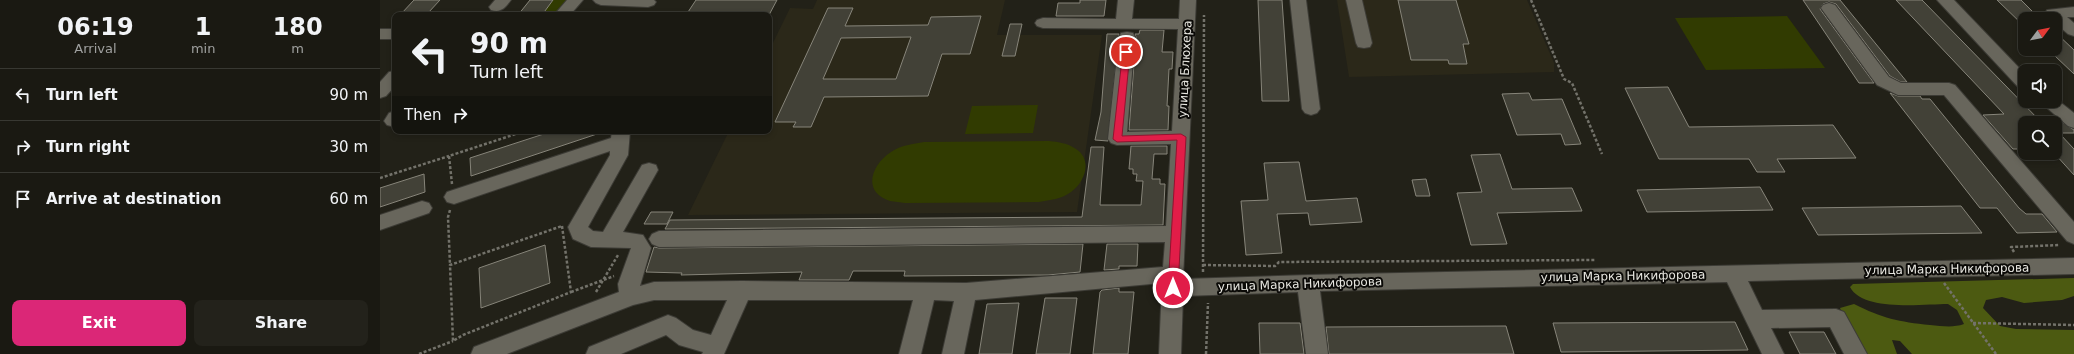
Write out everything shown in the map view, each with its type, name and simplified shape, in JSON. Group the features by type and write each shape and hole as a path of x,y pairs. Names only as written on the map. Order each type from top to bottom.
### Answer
{"street":[{"path":"565,12 576,0"},
{"path":"601,0 648,2"},
{"path":"1126,0 1117,139 1181,137"},
{"name":"улица Блюхера","path":"1170,354 1188,0"},
{"path":"1298,0 1311,109"},
{"path":"1354,0 1364,43"},
{"path":"1945,0 2018,77"},
{"path":"1829,8 1887,84 1898,89 1950,89 2074,236"},
{"path":"2074,12 2053,13 2074,31"},
{"path":"1043,23 1125,30 1187,24"},
{"path":"380,34 392,34"},
{"path":"380,92 392,79"},
{"path":"2057,108 2074,122"},
{"path":"454,197 623,139"},
{"path":"623,139 578,227 580,234 591,239 636,240 640,248 629,284 630,297"},
{"path":"608,240 649,170"},
{"path":"380,223 422,208"},
{"path":"659,238 1175,234"},
{"name":"улица Марка Никифорова","path":"482,354 505,350 583,315 630,297 654,291 742,290 966,292 1173,281 1205,286 2074,266"},
{"path":"1734,274 1773,354"},
{"path":"1308,283 1317,354"},
{"path":"597,354 668,324 687,338 715,350 742,290"},
{"path":"910,354 926,291"},
{"path":"953,354 966,292"},
{"path":"1756,319 1836,318 1856,354"}],"path":[{"path":"1531,0 1564,79 1572,83 1602,154"},
{"path":"1204,8 1203,281 1208,298 1206,354"},
{"path":"380,178 516,134"},
{"path":"449,156 454,197 448,217 453,341"},
{"path":"450,265 562,226 571,292"},
{"path":"583,315 628,240"},
{"path":"1934,269 1996,354"},
{"path":"419,354 571,292 633,270"},
{"path":"1973,322 2074,325"}],"shaded area":[{"path":"817,0 1005,0 997,35 1102,35 1077,212 688,215 728,134 772,134 772,45 790,8 813,9"},
{"path":"1337,0 1527,0 1554,63 1554,72 1349,77"}],"green space":[{"path":"553,0 569,0 559,12 544,12"},
{"path":"1787,16 1825,68 1706,70 1675,18"},
{"path":"1038,105 1033,133 965,134 972,106"},
{"path":"1049,141 1063,143 1076,149 1081,154 1086,165 1083,177 1076,188 1064,196 1056,199 1039,202 905,203 890,201 881,197 875,191 873,185 872,178 875,170 884,157 907,145 924,142"},
{"path":"2074,278 2074,296 2062,300 2024,303 2002,297 1986,300 1983,308 2000,326 2016,329 2074,330 2074,354 1912,354 1900,341 1892,340 1897,354 1864,354 1854,340 1840,308 1854,304 1873,313 1900,321 1930,325 1956,326 1964,324 1957,310 1948,304 1894,305 1880,303 1867,300 1857,295 1850,287 1853,284"}],"building":[{"path":"414,0 440,0 429,12 403,12"},
{"path":"530,0 553,0 544,12 520,12"},
{"path":"696,0 777,0 771,12 688,12"},
{"path":"1080,0 1106,0 1104,16 1056,16 1058,3 1080,3"},
{"path":"1258,0 1282,0 1289,101 1262,101"},
{"path":"1398,0 1456,0 1469,44 1463,44 1467,64 1449,64 1448,60 1411,60"},
{"path":"1803,0 1840,0 1907,82 1901,82 1890,76 1836,4 1829,2 1823,4 1820,9 1874,83 1859,83"},
{"path":"1896,0 1922,0 2018,98 2018,108 2027,108 2035,116 2018,116 2018,149 2013,149 1983,115 2004,114"},
{"path":"1997,0 2021,0 2033,12 2018,12 2018,20"},
{"path":"828,8 853,8 845,26 928,25 931,17 981,16 970,54 942,54 928,96 824,97 811,127 793,127 796,122 775,122","holes":["911,37 896,79 823,79 841,38"]},
{"path":"1010,24 1022,24 1015,56 1002,56"},
{"path":"1140,30 1164,30 1162,52 1173,52 1172,69 1169,69 1167,106 1169,106 1168,130 1129,130 1135,34 1139,34"},
{"path":"1107,34 1119,34 1108,141 1095,140 1101,112"},
{"path":"2062,39 2074,50 2074,74 2055,56 2062,56"},
{"path":"1668,87 1689,127 1833,125 1856,158 1777,159 1785,172 1757,172 1749,159 1659,159 1625,88"},
{"path":"1529,93 1532,100 1562,99 1581,144 1565,145 1561,134 1517,135 1502,94"},
{"path":"1890,93 1898,96 1920,96 1922,99 1930,99 2019,208 2026,214 2042,214 2057,232 2017,233 1997,208 1980,208"},
{"path":"2062,122 2074,130 2074,133 2062,133"},
{"path":"544,134 597,134 471,176 470,158"},
{"path":"2062,136 2074,149 2074,175 2060,160 2062,160"},
{"path":"1131,146 1167,146 1167,154 1154,154 1152,179 1160,179 1160,184 1165,184 1163,225 665,229 670,220 1082,217 1091,147 1104,147 1100,205 1141,205 1143,181 1136,181 1137,174 1133,174 1133,169 1129,169"},
{"path":"1500,154 1512,189 1572,188 1582,211 1497,213 1507,244 1471,245 1457,193 1482,192 1471,155"},
{"path":"1299,162 1306,201 1357,198 1362,222 1310,225 1308,213 1277,214 1282,253 1246,255 1241,201 1268,200 1264,163"},
{"path":"424,174 425,192 380,207 380,188"},
{"path":"1426,179 1430,196 1416,196 1412,180"},
{"path":"1760,187 1773,210 1647,212 1637,190"},
{"path":"1961,206 1982,233 1818,235 1802,208"},
{"path":"651,212 673,212 667,224 644,224"},
{"path":"1083,244 1080,272 1048,275 904,276 905,271 853,271 849,280 799,280 802,272 681,275 682,273 646,272 654,247"},
{"path":"1107,244 1138,244 1137,266 1119,266 1119,269 1104,270"},
{"path":"545,245 550,283 481,308 479,268"},
{"path":"1119,288 1119,292 1134,292 1128,354 1093,354 1100,292 1102,290"},
{"path":"1045,298 1077,298 1070,354 1036,354"},
{"path":"1019,303 1012,354 979,354 987,304"},
{"path":"1735,322 1748,350 1561,352 1553,323"},
{"path":"1259,323 1300,323 1304,354 1260,354"},
{"path":"1506,326 1514,354 1329,354 1326,327"},
{"path":"1789,332 1824,332 1836,354 1800,354"}],"route":[{"path":"1126,52 1117,139 1181,137 1173,288"}]}
